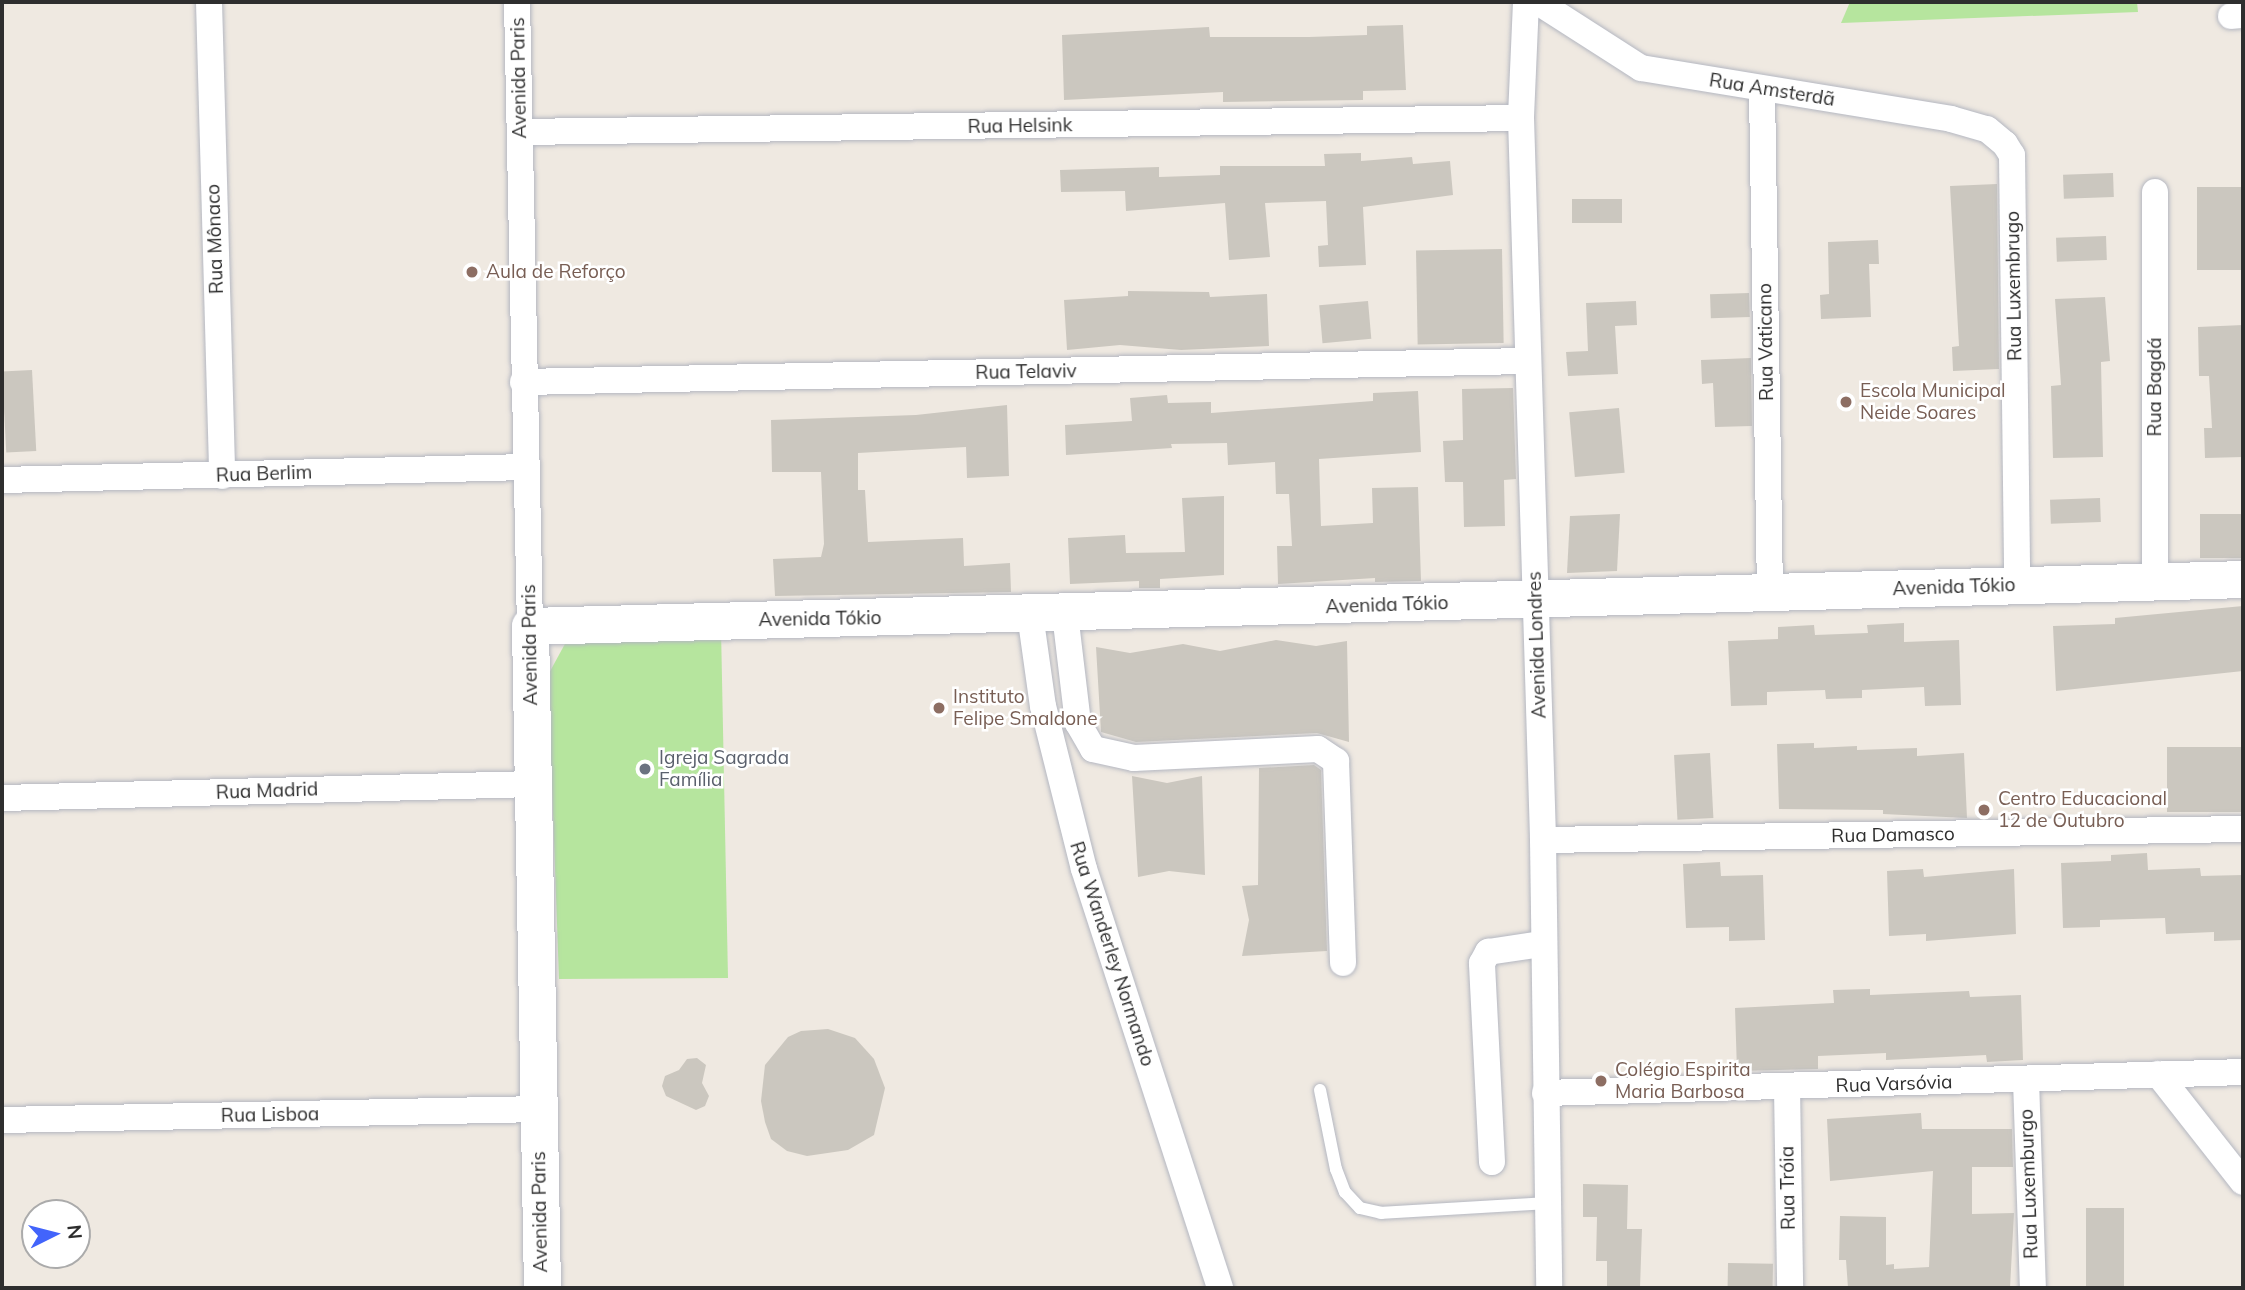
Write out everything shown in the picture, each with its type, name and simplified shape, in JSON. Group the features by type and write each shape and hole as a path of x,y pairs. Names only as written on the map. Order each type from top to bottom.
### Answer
{"street":[{"name":"Rua Mônaco","path":"209,2 222,476"},
{"name":"Avenida Paris","path":"517,2 542,1288"},
{"name":"Avenida Londres","path":"1526,2 1521,118 1543,840 1542,944 1549,1288"},
{"name":"Rua Amsterdã","path":"1538,2 1641,68 1951,119 1987,129 2012,156"},
{"name":"Rua Vaticano","path":"1762,90 1770,593"},
{"name":"Rua Helsink","path":"520,132 1521,118"},
{"name":"Rua Luxembrugo","path":"2012,156 2017,585"},
{"name":"Rua Bagdá","path":"2155,192 2155,581"},
{"name":"Rua Telaviv","path":"523,382 1528,361"},
{"name":"Rua Berlim","path":"2,480 526,467"},
{"name":"Avenida Tókio","path":"530,626 1047,614 2243,579"},
{"path":"1047,614 1078,723 1093,749 1134,758 1318,749 1336,761 1343,963"},
{"name":"Rua Wanderley Normando","path":"1047,614 1043,706 1084,869 1220,1288"},
{"name":"Rua Madrid","path":"2,798 533,784"},
{"name":"Rua Damasco","path":"1543,840 2243,829"},
{"path":"1492,1162 1482,963 1488,952 1542,944"},
{"name":"Rua Varsóvia","path":"1545,1093 2243,1072"},
{"path":"2158,1074 2243,1182"},
{"name":"Rua Luxemburgo","path":"2025,1080 2033,1288"},
{"name":"Rua Tróia","path":"1787,1087 1790,1288"},
{"name":"Rua Lisboa","path":"2,1120 539,1109"}],"lane":[{"path":"1320,1090 1336,1169 1345,1192 1360,1208 1381,1213 1548,1203"}],"green space":[{"path":"1850,2 2137,2 2138,12 1841,23"},
{"path":"721,629 728,978 559,979 548,675 566,642"}],"building":[{"path":"1403,25 1406,90 1363,91 1363,100 1223,102 1223,92 1064,100 1062,35 1209,27 1210,37 1309,37 1367,35 1367,26"},
{"path":"1361,153 1361,161 1412,157 1413,164 1450,161 1453,195 1363,207 1366,265 1319,267 1318,246 1328,245 1326,201 1265,203 1270,257 1229,260 1225,203 1126,211 1125,191 1061,192 1060,170 1159,167 1159,177 1220,175 1220,166 1325,166 1324,154"},
{"path":"2113,173 2114,197 2064,199 2063,175"},
{"path":"1997,184 1999,369 1953,371 1952,347 1959,346 1950,186"},
{"path":"2197,187 2243,187 2243,270 2197,270"},
{"path":"1572,199 1622,199 1622,223 1572,223"},
{"path":"2106,236 2107,260 2057,262 2056,238"},
{"path":"1878,240 1879,264 1869,264 1871,317 1821,319 1820,295 1829,294 1828,242"},
{"path":"1502,249 1504,343 1418,344 1416,251"},
{"path":"1128,291 1209,292 1210,297 1267,294 1269,346 1181,350 1120,345 1067,350 1064,300 1128,296"},
{"path":"1749,293 1750,317 1711,318 1710,294"},
{"path":"2105,297 2110,361 2101,362 2103,457 2053,458 2051,386 2061,385 2055,299"},
{"path":"1368,301 1371,339 1322,343 1319,305"},
{"path":"1636,301 1637,325 1615,326 1618,374 1568,376 1566,352 1588,351 1586,303"},
{"path":"2243,325 2243,457 2205,458 2204,428 2212,428 2209,376 2199,376 2198,327"},
{"path":"1751,358 1752,426 1715,427 1713,383 1702,384 1701,360"},
{"path":"32,370 36,451 6,452 2,372"},
{"path":"1513,388 1516,479 1504,480 1505,526 1464,527 1463,482 1445,482 1443,441 1463,440 1462,389"},
{"path":"1418,391 1421,452 1319,459 1321,526 1373,523 1372,488 1418,487 1421,581 1375,582 1375,578 1278,584 1277,546 1292,546 1289,494 1276,494 1275,462 1228,465 1227,443 1171,444 1172,448 1066,455 1065,425 1132,421 1130,398 1167,395 1168,403 1211,402 1211,413 1373,401 1373,393"},
{"path":"1007,405 1009,476 967,478 966,447 858,453 858,490 865,490 868,542 963,538 964,566 1010,563 1011,592 775,596 773,559 821,557 824,544 821,472 772,472 771,420 916,415"},
{"path":"1619,408 1625,473 1575,477 1569,412"},
{"path":"1224,496 1224,575 1160,579 1160,588 1139,588 1139,581 1070,584 1068,538 1125,535 1126,553 1185,552 1182,498"},
{"path":"2100,498 2101,522 2051,524 2050,500"},
{"path":"1620,514 1617,571 1567,573 1570,516"},
{"path":"2200,514 2243,514 2243,558 2200,558"},
{"path":"2243,606 2243,671 2056,691 2053,626 2115,624 2115,618"},
{"path":"1904,623 1904,642 1959,640 1961,705 1925,706 1924,687 1862,690 1862,698 1826,699 1825,690 1767,692 1767,705 1731,706 1728,641 1778,639 1778,627 1814,625 1815,635 1868,633 1867,625"},
{"path":"1276,640 1316,646 1347,641 1349,742 1317,733 1136,742 1101,732 1096,647 1130,653 1183,644 1220,651"},
{"path":"1814,743 1814,748 1917,748 1917,756 1964,753 1967,818 1883,814 1883,810 1779,809 1777,744"},
{"path":"2167,747 2243,747 2243,812 2167,812"},
{"path":"1710,753 1713,818 1677,820 1674,755"},
{"path":"1314,765 1321,770 1327,951 1242,956 1249,920 1242,886 1258,885 1259,768"},
{"path":"1132,776 1167,783 1202,776 1205,875 1169,871 1138,877"},
{"path":"2147,853 2148,870 2200,868 2201,876 2243,875 2243,940 2214,941 2214,932 2166,934 2165,918 2100,920 2100,927 2063,928 2061,863 2111,861 2111,855"},
{"path":"1720,862 1721,876 1763,875 1765,940 1729,941 1729,927 1686,928 1683,864"},
{"path":"1923,869 1924,877 2014,869 2016,934 1926,941 1926,934 1889,936 1887,871"},
{"path":"1870,989 1870,995 1969,991 1970,997 2021,995 2023,1060 1987,1062 1986,1055 1886,1060 1886,1053 1818,1056 1818,1069 1737,1071 1735,1008 1834,1003 1833,990"},
{"path":"828,1029 855,1038 874,1059 885,1088 874,1135 848,1150 807,1156 787,1151 771,1139 761,1101 765,1065 788,1037 801,1031"},
{"path":"697,1058 706,1065 702,1083 709,1096 705,1106 696,1110 666,1096 662,1086 665,1076 679,1070 687,1059"},
{"path":"1921,1113 1922,1129 2012,1129 2013,1167 1972,1167 1972,1214 2014,1213 2010,1288 1848,1288 1846,1260 1839,1260 1840,1216 1886,1217 1886,1265 1894,1264 1894,1269 1929,1267 1933,1171 1830,1181 1827,1119"},
{"path":"1583,1184 1628,1185 1627,1229 1642,1229 1640,1288 1607,1288 1607,1261 1596,1261 1597,1217 1583,1217"},
{"path":"2086,1208 2124,1208 2124,1288 2086,1288"},
{"path":"1728,1263 1773,1264 1773,1288 1728,1288"}],"place":[{"name":"Aula de Reforço","path":"472,272"},
{"name":"Escola Municipal Neide Soares","path":"1846,402"},
{"name":"Instituto Felipe Smaldone","path":"939,708"},
{"name":"Igreja Sagrada Família","path":"645,769"},
{"name":"Centro Educacional 12 de Outubro","path":"1984,810"},
{"name":"Colégio Espirita Maria Barbosa","path":"1601,1081"}]}
